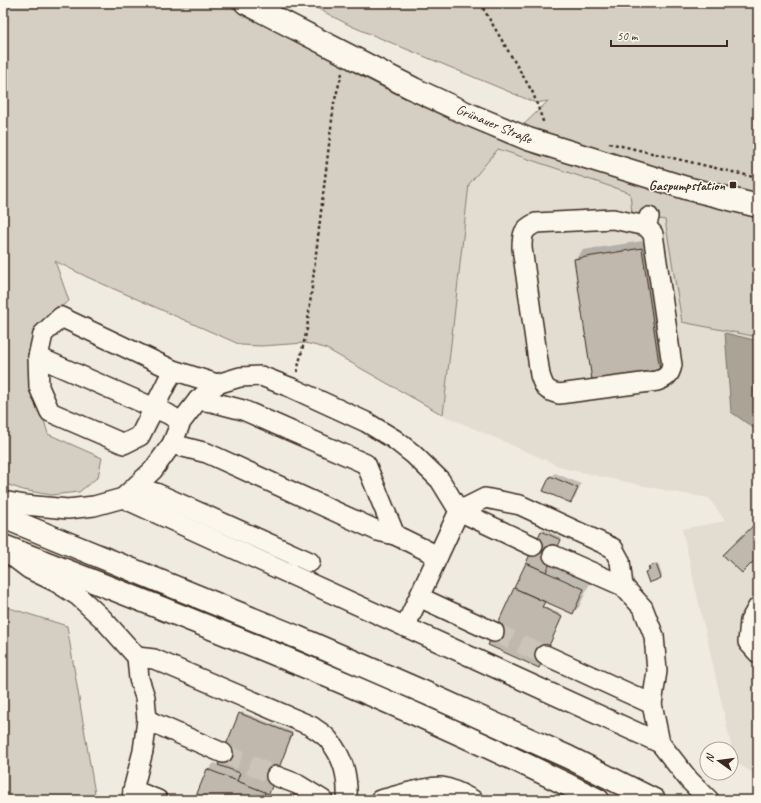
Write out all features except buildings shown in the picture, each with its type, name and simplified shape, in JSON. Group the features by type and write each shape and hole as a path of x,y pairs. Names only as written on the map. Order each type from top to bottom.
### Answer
{"main road":[{"name":"Grünauer Straße","path":"246,3 407,85 468,114 544,137 686,188 758,206"},
{"path":"3,517 297,637 568,757 654,800"},
{"path":"3,548 151,604 313,670 552,777 598,800"}],"lane":[{"path":"613,219 647,221 653,234 672,365 670,372 665,378 657,380 559,394 550,392 543,386 540,375 522,248 522,234 528,227 536,223 613,219"},
{"path":"173,370 140,436 124,444 50,412 39,387 38,357 43,334 61,317 173,370 217,384"},
{"path":"38,357 168,414 181,422"},
{"path":"130,493 153,470 172,444 181,422 198,400 217,384 240,377 261,376 292,388 366,422 394,439 413,454 440,480 459,511 534,546"},
{"path":"198,400 243,410 366,464 395,535"},
{"path":"172,444 207,453 378,531 395,535 438,556"},
{"path":"3,501 33,506 68,509 94,506 130,493 156,492 310,562"},
{"path":"130,493 405,627 660,743"},
{"path":"405,627 459,511 485,498 520,505 613,548 620,561 623,586"},
{"path":"3,548 29,569 56,582 78,596 103,619 137,657 139,679 145,697 147,720 143,751 132,795 158,800"},
{"path":"554,555 623,586 644,608 654,636 657,671 652,704 660,743 685,775 709,800"},
{"path":"419,597 494,632"},
{"path":"758,607 750,620 748,642 758,653"},
{"path":"545,655 652,704"},
{"path":"137,657 154,659 311,726 328,738 342,761 348,783 347,800"},
{"path":"147,720 223,754"},
{"path":"276,776 297,784 323,800"},
{"path":"380,800 430,788 441,787 454,790 470,800"}],"path":[{"path":"480,3 533,93 544,137"},
{"path":"292,388 307,329 334,102 342,73"},
{"path":"607,142 758,178"}],"shaded area":[{"path":"3,3 223,3 384,88 447,118 509,139 548,101 536,103 351,26 307,3 758,3 758,337 682,322 665,220 632,213 630,193 498,149 469,184 443,415 325,348 305,343 261,346 241,345 87,277 55,261 69,301 47,316 33,338 30,372 48,434 102,458 98,477 79,492 51,495 23,490 3,483"},
{"name":"Gaspumpstation","path":"498,149 630,193 665,220 682,322 758,335 758,776 739,764 739,741 730,741 682,529 725,521 709,498 673,492 566,469 443,415 469,184"},
{"path":"758,321 758,431 731,412 725,333 754,340"},
{"path":"3,606 67,626 96,800 3,800"}],"tunnel":[{"path":"494,632 545,655"},
{"path":"223,753 276,776"}],"place":[{"name":"Gaspumpstation","path":"733,185"}]}
